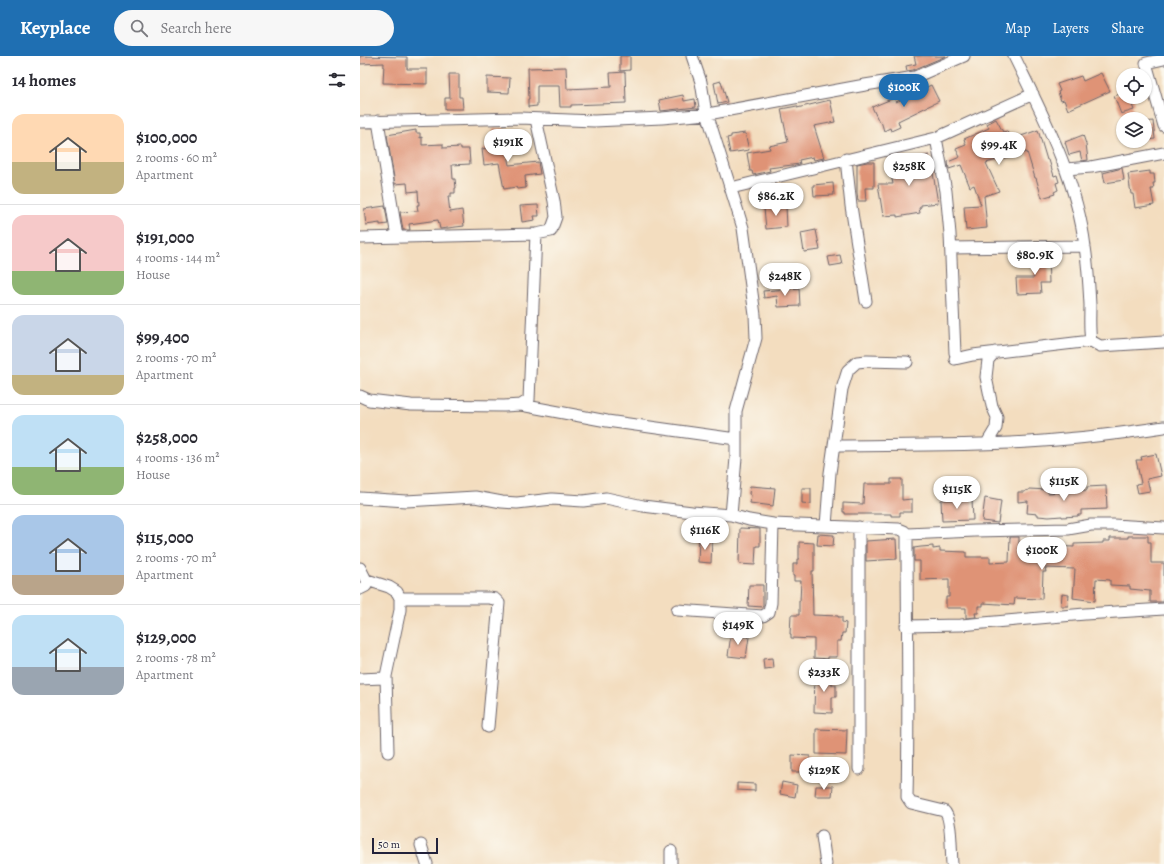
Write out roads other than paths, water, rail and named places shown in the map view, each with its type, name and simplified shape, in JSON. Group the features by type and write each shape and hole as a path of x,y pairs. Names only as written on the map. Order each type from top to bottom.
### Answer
{"street":[{"path":"692,56 701,82 708,114 743,228 755,315 756,338 736,411 736,458 731,515"},
{"path":"360,122 520,118 594,121 708,114 865,85 915,78 964,56"},
{"path":"1014,56 1033,94 1066,169 1078,212 1085,246 1090,306 1089,328 1091,341"},
{"path":"1164,59 1146,63 1164,126"},
{"path":"731,188 936,138 1033,94"},
{"path":"360,238 536,234 551,231 556,217 554,201 536,119"},
{"path":"378,121 397,237"},
{"path":"936,138 946,191 951,248 955,356 1091,341 1100,346 1164,342"},
{"path":"1066,169 1091,167 1164,154"},
{"path":"846,159 851,206 866,300"},
{"path":"521,405 529,400 530,390 536,234"},
{"path":"951,248 1085,246"},
{"path":"987,443 996,428 997,417 988,392 986,377 988,360 995,352"},
{"path":"826,526 830,473 842,389 848,370 857,362 907,362"},
{"path":"360,396 369,400 411,405 521,405 607,421 736,439"},
{"path":"834,446 987,443 1050,440 1112,435 1164,427"},
{"path":"360,498 406,501 469,497 517,503 552,499 583,501 606,498 643,506 731,515 773,524 899,529 907,534 1068,529 1091,525 1164,528"},
{"path":"677,610 763,616 769,612 771,603 773,524"},
{"path":"859,527 859,769"},
{"path":"907,534 906,626 909,719 907,797 911,803 947,813 950,829 952,864"},
{"path":"360,568 363,584 389,587 397,592 400,598 400,610 386,676 388,752"},
{"path":"400,598 489,598 495,599 499,603 488,727"},
{"path":"906,626 960,626 1155,608 1164,609"},
{"path":"360,679 383,678 386,676"},
{"path":"822,836 826,864"},
{"path":"421,845 427,864"},
{"path":"671,851 671,864"}]}
